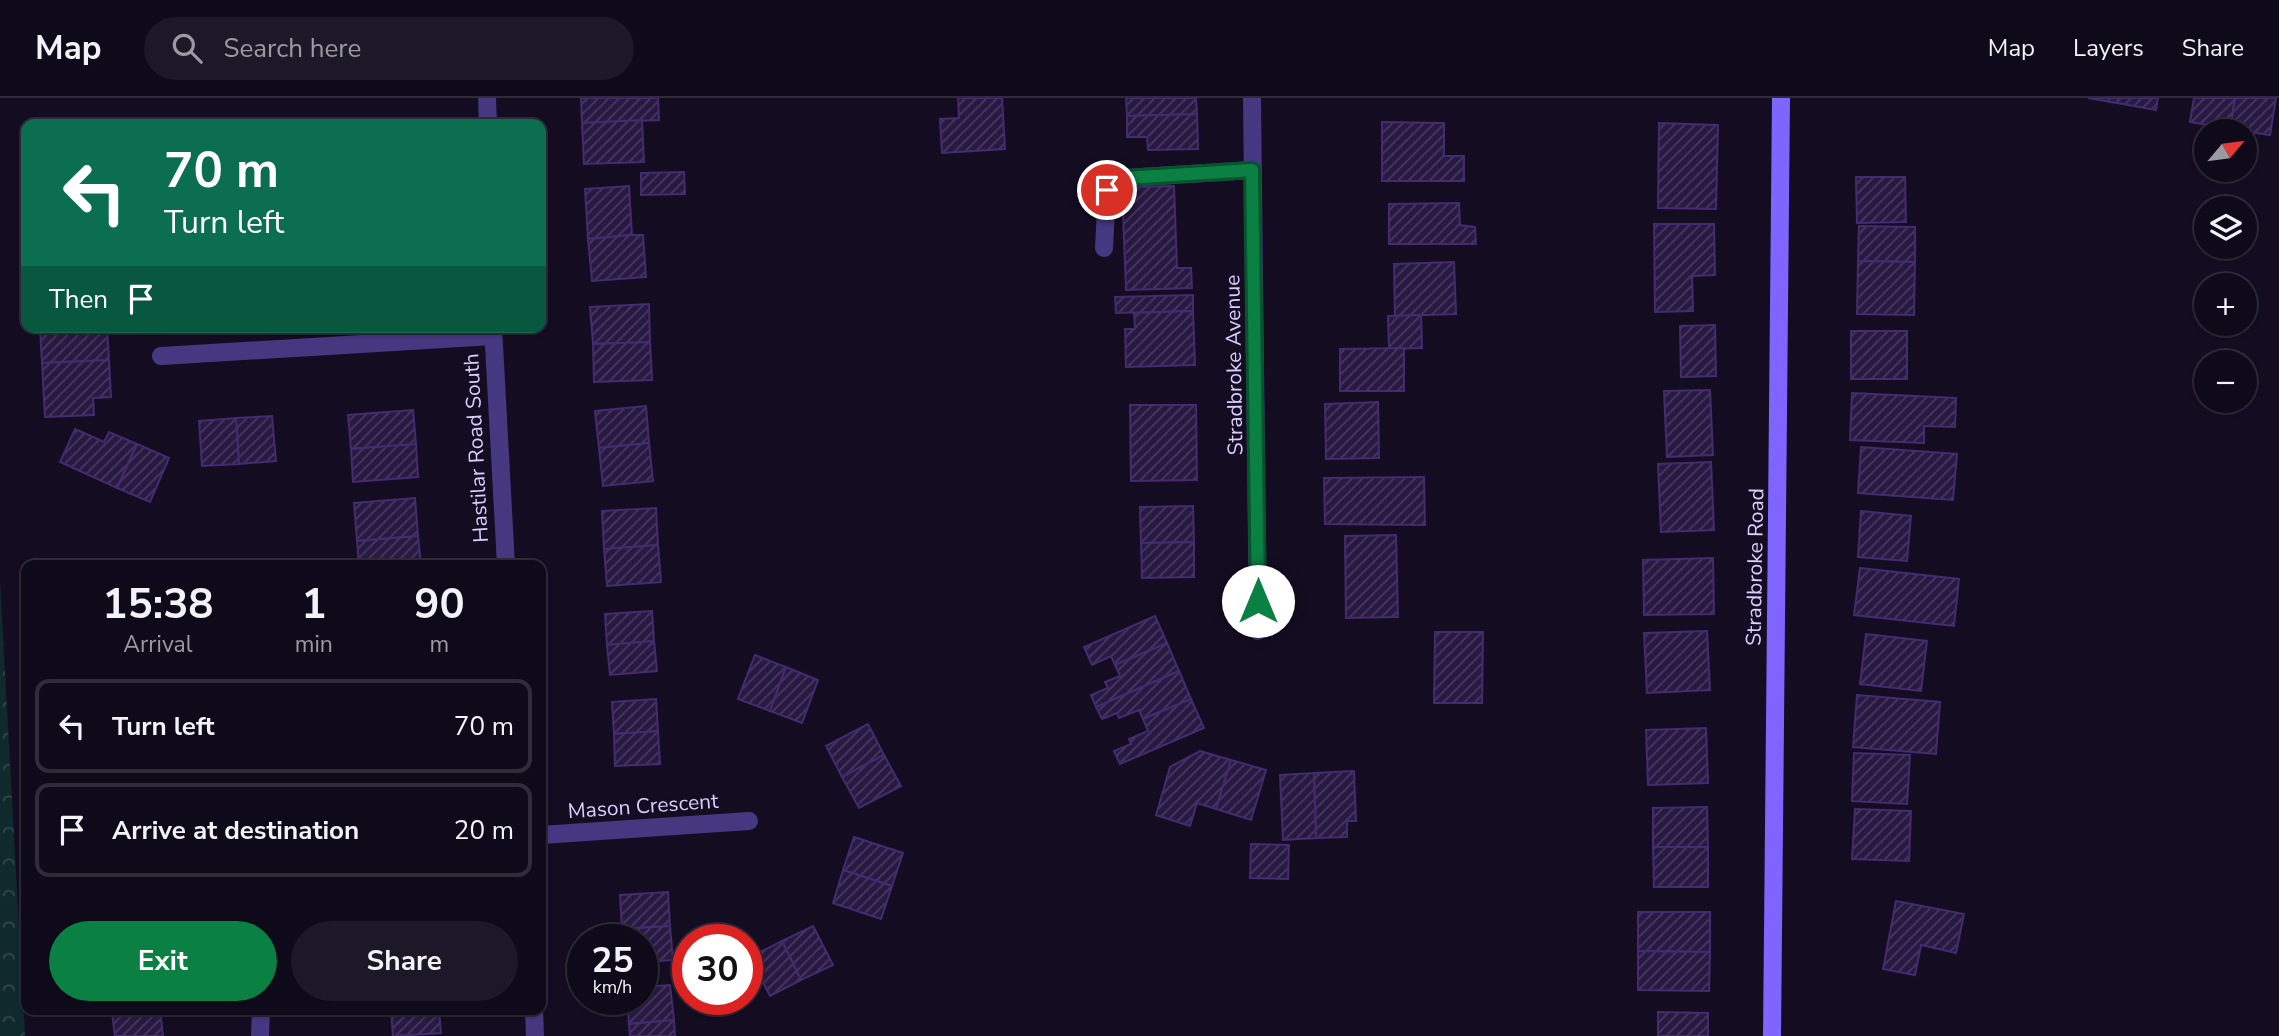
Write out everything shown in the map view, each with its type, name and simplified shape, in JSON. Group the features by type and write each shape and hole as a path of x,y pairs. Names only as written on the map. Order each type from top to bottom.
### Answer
{"street":[{"path":"487,98 488,119"},
{"name":"Stradbroke Avenue","path":"1252,98 1258,631"},
{"name":"Stradbroke Road","path":"1772,1036 1781,98"},
{"path":"1104,248 1107,190 1125,178 1252,170"},
{"path":"161,356 479,333"},
{"name":"Hastilar Road South","path":"493,333 506,560"},
{"name":"Mason Crescent","path":"546,835 749,821"},
{"path":"260,1036 261,1015"},
{"path":"534,1015 535,1036"}],"green space":[{"path":"0,581 21,963 21,1015 24,1015 25,1036 0,1036"}],"building":[{"path":"581,98 658,98 659,120 582,123"},
{"path":"958,98 1002,98 1005,149 942,153 940,119 959,118"},
{"path":"1126,98 1196,98 1197,114 1127,116"},
{"path":"2088,98 2118,98 2117,103"},
{"path":"2118,98 2158,98 2156,110 2117,103"},
{"path":"2194,98 2235,98 2232,119 2194,119 2194,123 2190,122"},
{"path":"2235,98 2276,98 2270,135 2258,133 2258,119 2232,119"},
{"path":"1197,114 1198,149 1148,150 1147,137 1127,137 1127,116"},
{"path":"642,120 644,162 584,164 582,123"},
{"path":"1382,122 1444,123 1444,156 1464,156 1464,181 1382,181"},
{"path":"1659,123 1718,125 1716,209 1658,208"},
{"path":"684,172 685,194 641,195 641,173"},
{"path":"1856,177 1905,177 1906,222 1857,223"},
{"path":"629,186 632,235 588,239 585,189"},
{"path":"1174,186 1177,268 1191,268 1192,288 1126,290 1122,187"},
{"path":"1459,203 1460,225 1475,227 1476,244 1389,244 1389,204"},
{"path":"1654,224 1714,224 1715,275 1692,276 1693,311 1655,312"},
{"path":"1859,226 1915,227 1915,262 1858,261"},
{"path":"643,235 646,277 592,281 588,239"},
{"path":"1858,261 1915,262 1914,315 1857,314"},
{"path":"1454,262 1456,314 1395,316 1394,264"},
{"path":"1193,295 1193,311 1116,313 1115,297"},
{"path":"649,304 650,342 593,344 590,307"},
{"path":"1193,311 1195,365 1126,367 1125,329 1135,329 1134,313"},
{"path":"1421,315 1422,348 1389,349 1388,316"},
{"path":"1715,325 1716,376 1681,377 1680,326"},
{"path":"1851,331 1907,331 1907,379 1851,379"},
{"path":"40,333 107,333 109,360 42,363"},
{"path":"650,342 652,380 594,382 593,344"},
{"path":"1404,348 1404,391 1340,391 1340,349"},
{"path":"109,360 111,397 93,398 94,415 45,417 42,363"},
{"path":"1710,390 1713,455 1667,457 1664,391"},
{"path":"1852,393 1956,398 1955,427 1924,426 1924,443 1850,440"},
{"path":"1378,402 1379,458 1326,459 1325,404"},
{"path":"1130,405 1196,405 1197,480 1131,481"},
{"path":"646,406 649,443 599,448 595,411"},
{"path":"413,410 416,444 351,449 348,415"},
{"path":"272,416 276,461 239,464 236,418"},
{"path":"236,418 239,464 202,466 199,421"},
{"path":"75,429 104,442 109,432 137,444 117,488 60,462"},
{"path":"649,443 653,481 603,486 599,448"},
{"path":"137,444 169,458 150,502 117,488"},
{"path":"416,444 418,477 353,482 351,449"},
{"path":"1861,447 1957,454 1953,500 1858,493"},
{"path":"1711,462 1714,530 1661,532 1658,464"},
{"path":"1424,477 1425,525 1325,524 1324,478"},
{"path":"415,498 418,536 357,541 354,503"},
{"path":"1193,506 1194,542 1141,543 1140,507"},
{"path":"656,508 658,545 604,549 602,511"},
{"path":"1861,511 1911,516 1907,561 1858,557"},
{"path":"1396,535 1398,617 1346,618 1345,536"},
{"path":"418,536 420,560 359,560 357,541"},
{"path":"1194,542 1194,577 1142,578 1141,543"},
{"path":"658,545 661,582 607,586 604,549"},
{"path":"1713,558 1714,614 1644,615 1643,560"},
{"path":"1860,568 1959,579 1954,626 1854,615"},
{"path":"652,611 654,641 607,645 605,614"},
{"path":"1155,616 1167,643 1115,665 1111,656 1092,665 1084,647"},
{"path":"1707,631 1710,690 1647,693 1644,633"},
{"path":"1435,632 1483,632 1482,703 1434,703"},
{"path":"1866,634 1927,641 1921,691 1860,684"},
{"path":"654,641 657,671 610,675 607,645"},
{"path":"1167,643 1179,671 1096,707 1091,695 1108,688 1105,682 1120,676 1115,665"},
{"path":"755,655 786,667 770,711 738,699"},
{"path":"786,667 818,680 802,723 770,711"},
{"path":"1179,671 1191,699 1143,719 1139,710 1119,718 1117,713 1102,719 1096,707"},
{"path":"1857,695 1940,702 1936,754 1853,747"},
{"path":"656,699 658,731 614,734 612,702"},
{"path":"1191,699 1204,728 1120,764 1114,751 1131,744 1129,739 1148,731 1143,719"},
{"path":"868,724 884,755 842,777 826,746"},
{"path":"1706,728 1708,783 1648,785 1646,730"},
{"path":"658,731 660,764 615,766 614,734"},
{"path":"1200,751 1231,760 1216,809 1197,803 1190,826 1156,815 1170,767"},
{"path":"1854,753 1910,755 1907,804 1852,801"},
{"path":"884,755 901,786 859,808 842,777"},
{"path":"1231,760 1266,770 1251,820 1216,809"},
{"path":"1354,771 1356,821 1347,821 1347,837 1316,838 1314,773"},
{"path":"1314,773 1316,838 1283,840 1280,775"},
{"path":"1707,807 1708,847 1653,847 1653,808"},
{"path":"1855,809 1911,811 1909,861 1852,859"},
{"path":"854,837 903,853 892,886 843,870"},
{"path":"1251,844 1289,845 1288,879 1250,878"},
{"path":"1653,847 1708,847 1708,887 1654,887"},
{"path":"843,870 892,886 881,919 833,903"},
{"path":"668,892 670,926 622,924 620,895"},
{"path":"1896,901 1964,914 1956,953 1921,945 1915,975 1883,969"},
{"path":"1638,912 1710,912 1710,952 1638,951"},
{"path":"670,926 672,960 658,961 658,927"},
{"path":"813,926 833,965 801,980 782,941"},
{"path":"782,941 801,980 770,996 763,982 763,950"},
{"path":"1638,951 1710,952 1709,991 1638,990"},
{"path":"670,985 674,1020 629,1024 628,1015 658,1015 658,986"},
{"path":"1658,1012 1708,1013 1708,1036 1658,1036"},
{"path":"112,1015 161,1015 163,1036 115,1036"},
{"path":"391,1015 439,1015 441,1033 393,1036"},
{"path":"674,1020 675,1036 630,1036 629,1024"}],"route":[{"path":"1107,190 1125,178 1252,170 1256,300 1258,601"}]}
